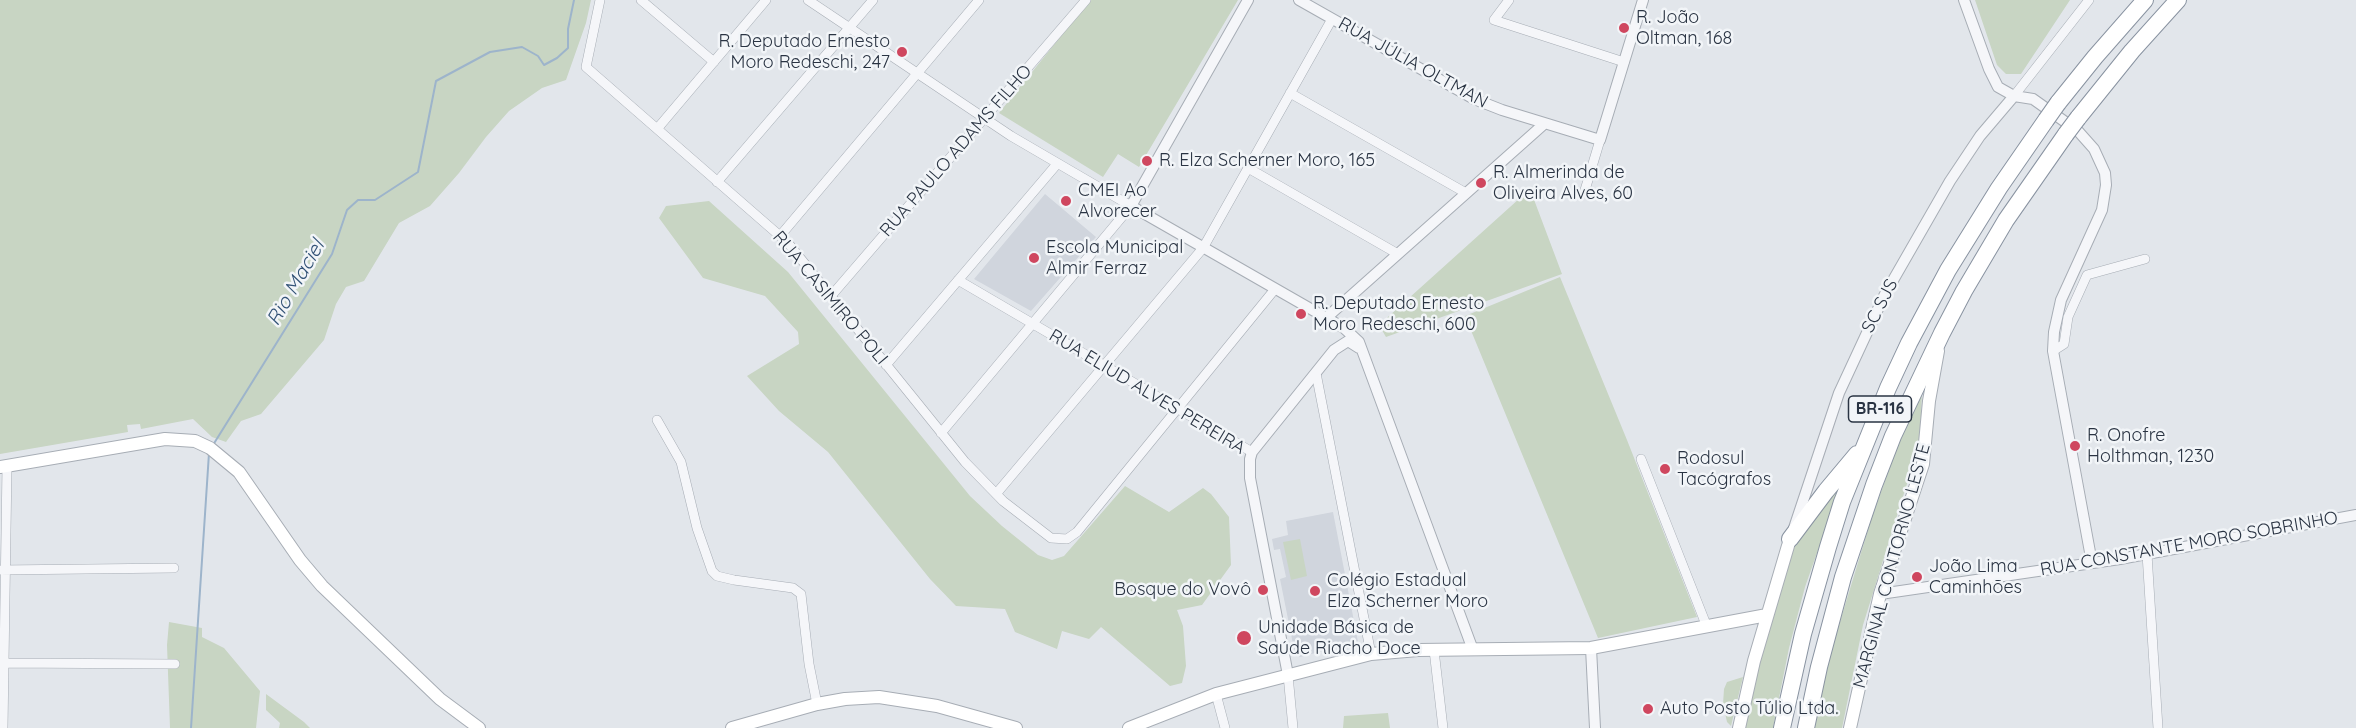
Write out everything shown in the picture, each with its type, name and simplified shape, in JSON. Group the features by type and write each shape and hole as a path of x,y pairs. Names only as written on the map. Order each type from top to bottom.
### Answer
{"highway":[{"name":"BR-116","path":"1782,728 1817,584 1842,502 1888,388 1931,301 1974,228 2046,120 2095,57 2145,0"},
{"name":"BR-116","path":"1806,728 1833,610 1858,528 1893,436 1942,333 2006,220 2066,134 2132,51 2178,0"},
{"path":"1790,539 1867,442"}],"main road":[{"name":"MARGINAL CONTORNO LESTE","path":"1850,728 1880,594 1923,464 1929,401 1942,333"},
{"path":"4,467 153,440 185,439 217,452 239,472 300,560 321,586 440,699 479,728"},
{"path":"1739,728 1767,615 1790,539"},
{"path":"1129,728 1216,694 1371,654 1434,650 1591,648 1767,615"},
{"path":"732,728 756,725 816,704 860,698 896,699 938,706 1016,728"}],"street":[{"name":"RUA CASIMIRO POLI","path":"600,0 586,67 796,252 941,433 996,494 1040,531 1051,538 1060,540 1077,532 1178,409"},
{"path":"641,0 714,62"},
{"path":"657,129 766,0"},
{"path":"808,0 1057,164 1352,334 1364,352 1473,650"},
{"path":"717,182 873,0"},
{"path":"780,236 979,0"},
{"path":"941,433 1131,206 1248,0"},
{"name":"RUA JÚLIA OLTMAN","path":"1299,0 1467,96 1502,110 1600,140"},
{"path":"1509,0 1494,20 1623,63"},
{"path":"1585,190 1643,0"},
{"path":"1964,0 1993,79 2005,92 2033,99 2078,131 2094,149 2104,173 2106,185 2102,210 2061,300 2054,332 2053,351 2092,564"},
{"path":"2014,96 2089,0"},
{"name":"RUA PAULO ADAMS FILHO","path":"831,296 1080,2"},
{"path":"996,494 1203,248 1332,19"},
{"path":"1290,93 1466,193"},
{"name":"SC SJS","path":"1790,539 1839,393 1884,296 1950,181 1980,136 2014,96"},
{"path":"1326,318 1545,124"},
{"path":"886,365 1057,164"},
{"path":"1248,168 1398,254"},
{"path":"2053,351 2064,344 2068,317 2087,275 2145,259"},
{"name":"RUA ELIUD ALVES PEREIRA","path":"958,280 1252,452 1250,478 1288,675 1293,728"},
{"path":"1178,409 1275,289"},
{"path":"1326,318 1336,330 1334,350"},
{"path":"1252,452 1334,350 1348,341 1357,345 1364,352"},
{"path":"1316,373 1371,654"},
{"path":"657,420 681,462 697,528 712,572 717,576 734,580 793,588 801,594 816,704"},
{"path":"1641,459 1707,627"},
{"path":"3,728 4,467"},
{"name":"RUA CONSTANTE MORO SOBRINHO","path":"1880,594 2092,564 2356,515"},
{"path":"2147,554 2158,728"},
{"path":"3,570 174,568"},
{"path":"1591,648 1595,728"},
{"path":"1434,650 1443,728"},
{"path":"2,663 175,664"},
{"path":"1216,694 1225,728"}],"shaded area":[{"name":"Escola Municipal Almir Ferraz","path":"1045,194 1096,237 1031,311 974,279"},
{"name":"Colégio Estadual Elza Scherner Moro","path":"1333,512 1358,642 1300,657 1295,654 1280,579 1286,577 1280,549 1274,550 1272,539 1288,535 1286,521"}],"green space":[{"path":"0,0 591,0 586,23 566,80 542,88 509,111 430,206 399,223 364,281 346,287 336,304 324,340 261,414 241,421 226,442 212,437 193,419 141,429 140,424 127,425 128,432 0,454"},
{"path":"1090,0 1238,0 1139,167 1118,154 1103,177 999,113"},
{"path":"1975,0 2070,0 2021,74 2006,74 1997,65"},
{"path":"1530,189 1562,274 1386,337 1379,325"},
{"path":"709,201 788,272 970,496 1038,555 1052,560 1064,556 1125,486 1169,512 1203,488 1211,494 1229,517 1231,565 1202,605 1177,610 1183,626 1186,666 1182,683 1170,686 1101,627 1089,639 1062,631 1057,649 1015,632 1005,609 956,606 930,579 828,452 779,411 747,376 799,344 798,332 765,296 703,278 659,218 666,206"},
{"path":"1560,277 1697,617 1598,638 1465,316"},
{"path":"1922,391 1920,442 1863,625 1842,728 1814,728 1828,661 1871,520 1896,450"},
{"path":"1844,476 1805,587 1789,648 1773,728 1743,728 1759,659 1793,540"},
{"path":"1300,539 1307,576 1291,580 1283,542"},
{"path":"169,622 202,628 202,637 224,648 260,691 256,728 170,728 167,645"},
{"path":"1743,677 1731,726 1727,722 1723,704 1724,689 1727,682"},
{"path":"266,694 310,728 279,728 280,723 266,710"},
{"path":"1388,713 1390,728 1343,728 1344,716"}],"waterway":[{"name":"Rio Maciel","path":"213,445 332,254 347,210 358,200 375,200 418,172 436,81 490,52 522,47 538,56 544,65 557,58 568,48 568,29 574,0"},
{"name":"Rio Maciel","path":"191,728 209,453"}],"place":[{"name":"R. João Oltman, 168","path":"1624,28"},
{"name":"R. Deputado Ernesto Moro Redeschi, 247","path":"902,52"},
{"name":"R. Elza Scherner Moro, 165","path":"1147,161"},
{"name":"R. Almerinda de Oliveira Alves, 60","path":"1481,183"},
{"name":"CMEI Ao Alvorecer","path":"1066,201"},
{"name":"Escola Municipal Almir Ferraz","path":"1034,258"},
{"name":"R. Deputado Ernesto Moro Redeschi, 600","path":"1301,314"},
{"name":"R. Onofre Holthman, 1230","path":"2075,446"},
{"name":"Rodosul Tacógrafos","path":"1665,469"},
{"name":"João Lima Caminhões","path":"1917,577"},
{"name":"Bosque do Vovô","path":"1263,590"},
{"name":"Colégio Estadual Elza Scherner Moro","path":"1315,591"},
{"name":"Unidade Básica de Saúde Riacho Doce","path":"1244,638"},
{"name":"Auto Posto Túlio Ltda.","path":"1648,709"}]}
